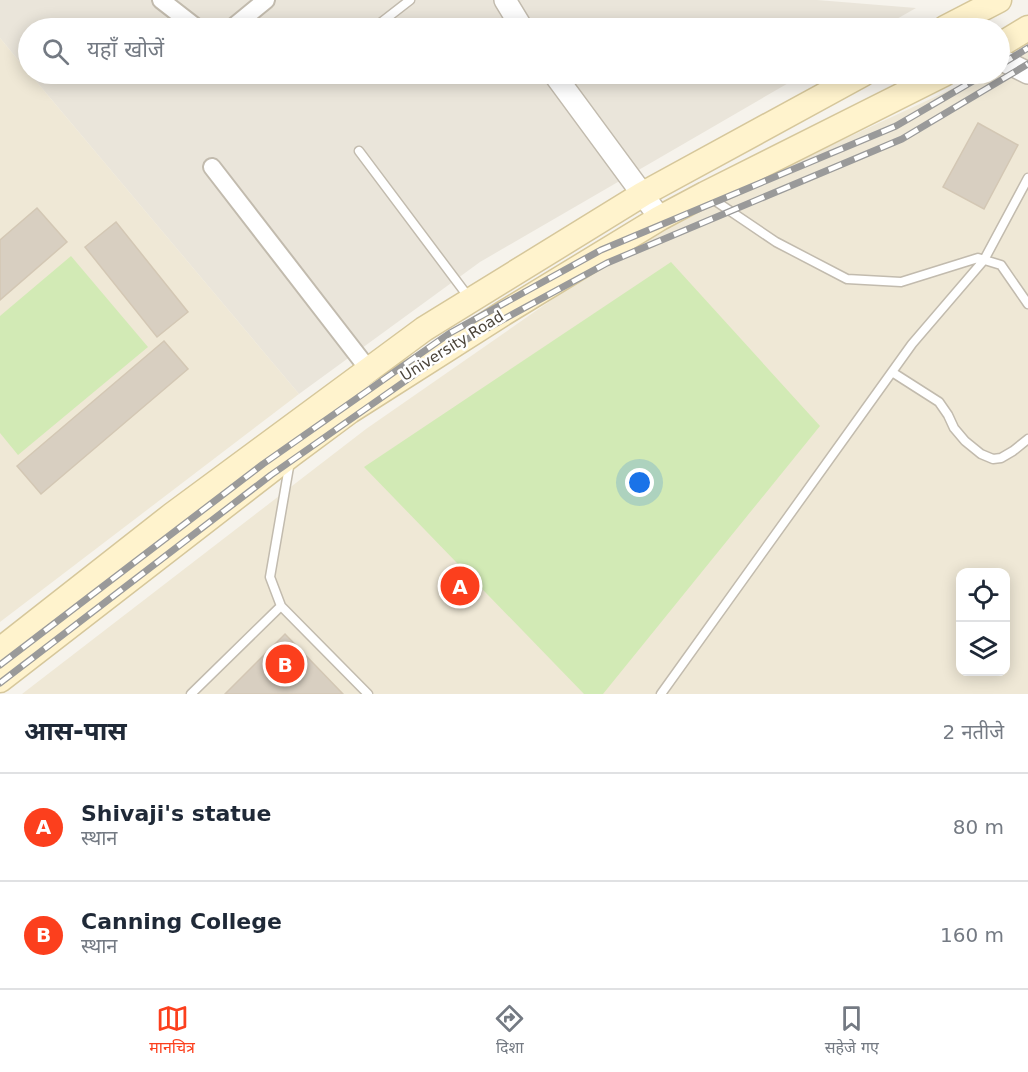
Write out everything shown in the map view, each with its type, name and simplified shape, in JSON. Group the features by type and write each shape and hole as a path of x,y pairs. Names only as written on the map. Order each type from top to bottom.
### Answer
{"main road":[{"path":"955,18 967,7 999,0"},
{"path":"1010,39 1028,28"},
{"name":"University Road","path":"0,680 296,441 369,370 424,329 643,194 845,84"},
{"name":"University Road","path":"0,650 172,516 350,411 484,325 660,218 924,84"}],"street":[{"path":"161,0 184,18"},
{"path":"244,18 266,0"},
{"path":"505,0 516,18"},
{"path":"1010,64 1028,73"},
{"path":"561,84 660,218"},
{"path":"212,167 369,370"}],"lane":[{"path":"387,18 410,0"},
{"path":"359,151 470,299"},
{"path":"661,694 912,344 984,260 1028,178"},
{"path":"705,194 776,242 847,279 901,282 978,258 1001,265 1028,304"},
{"path":"892,372 939,402 954,429 981,454 993,459 1001,458 1028,439"},
{"path":"296,441 270,577 281,606 368,694"},
{"path":"191,694 281,606"}],"shaded area":[{"path":"0,0 817,0 916,8 898,18 18,18 18,60 0,38"},
{"path":"0,38 18,60 18,84 38,84 299,394 0,622"},
{"path":"1028,48 1028,694 22,694 366,429 658,226 963,84 1010,84 1010,59"},
{"path":"38,84 787,84 480,262 299,394"}],"green space":[{"path":"71,256 148,347 18,455 0,433 0,316"},
{"path":"671,262 820,426 603,694 584,694 364,467"}],"building":[{"path":"978,123 1018,145 984,209 943,187"},
{"path":"37,208 67,242 0,300 0,240"},
{"path":"116,222 188,312 157,337 85,247"},
{"path":"164,341 188,369 41,494 17,466"},
{"path":"285,634 343,694 225,694"}],"railway":[{"path":"1010,59 1028,48"},
{"path":"1010,75 1028,64"},
{"path":"0,665 263,464 450,333 601,250 896,126 968,84"},
{"path":"0,683 271,475 458,344 607,263 902,139 994,84"}],"place":[{"name":"Shivaji's statue","path":"460,586"},
{"name":"Canning College","path":"285,664"}]}
